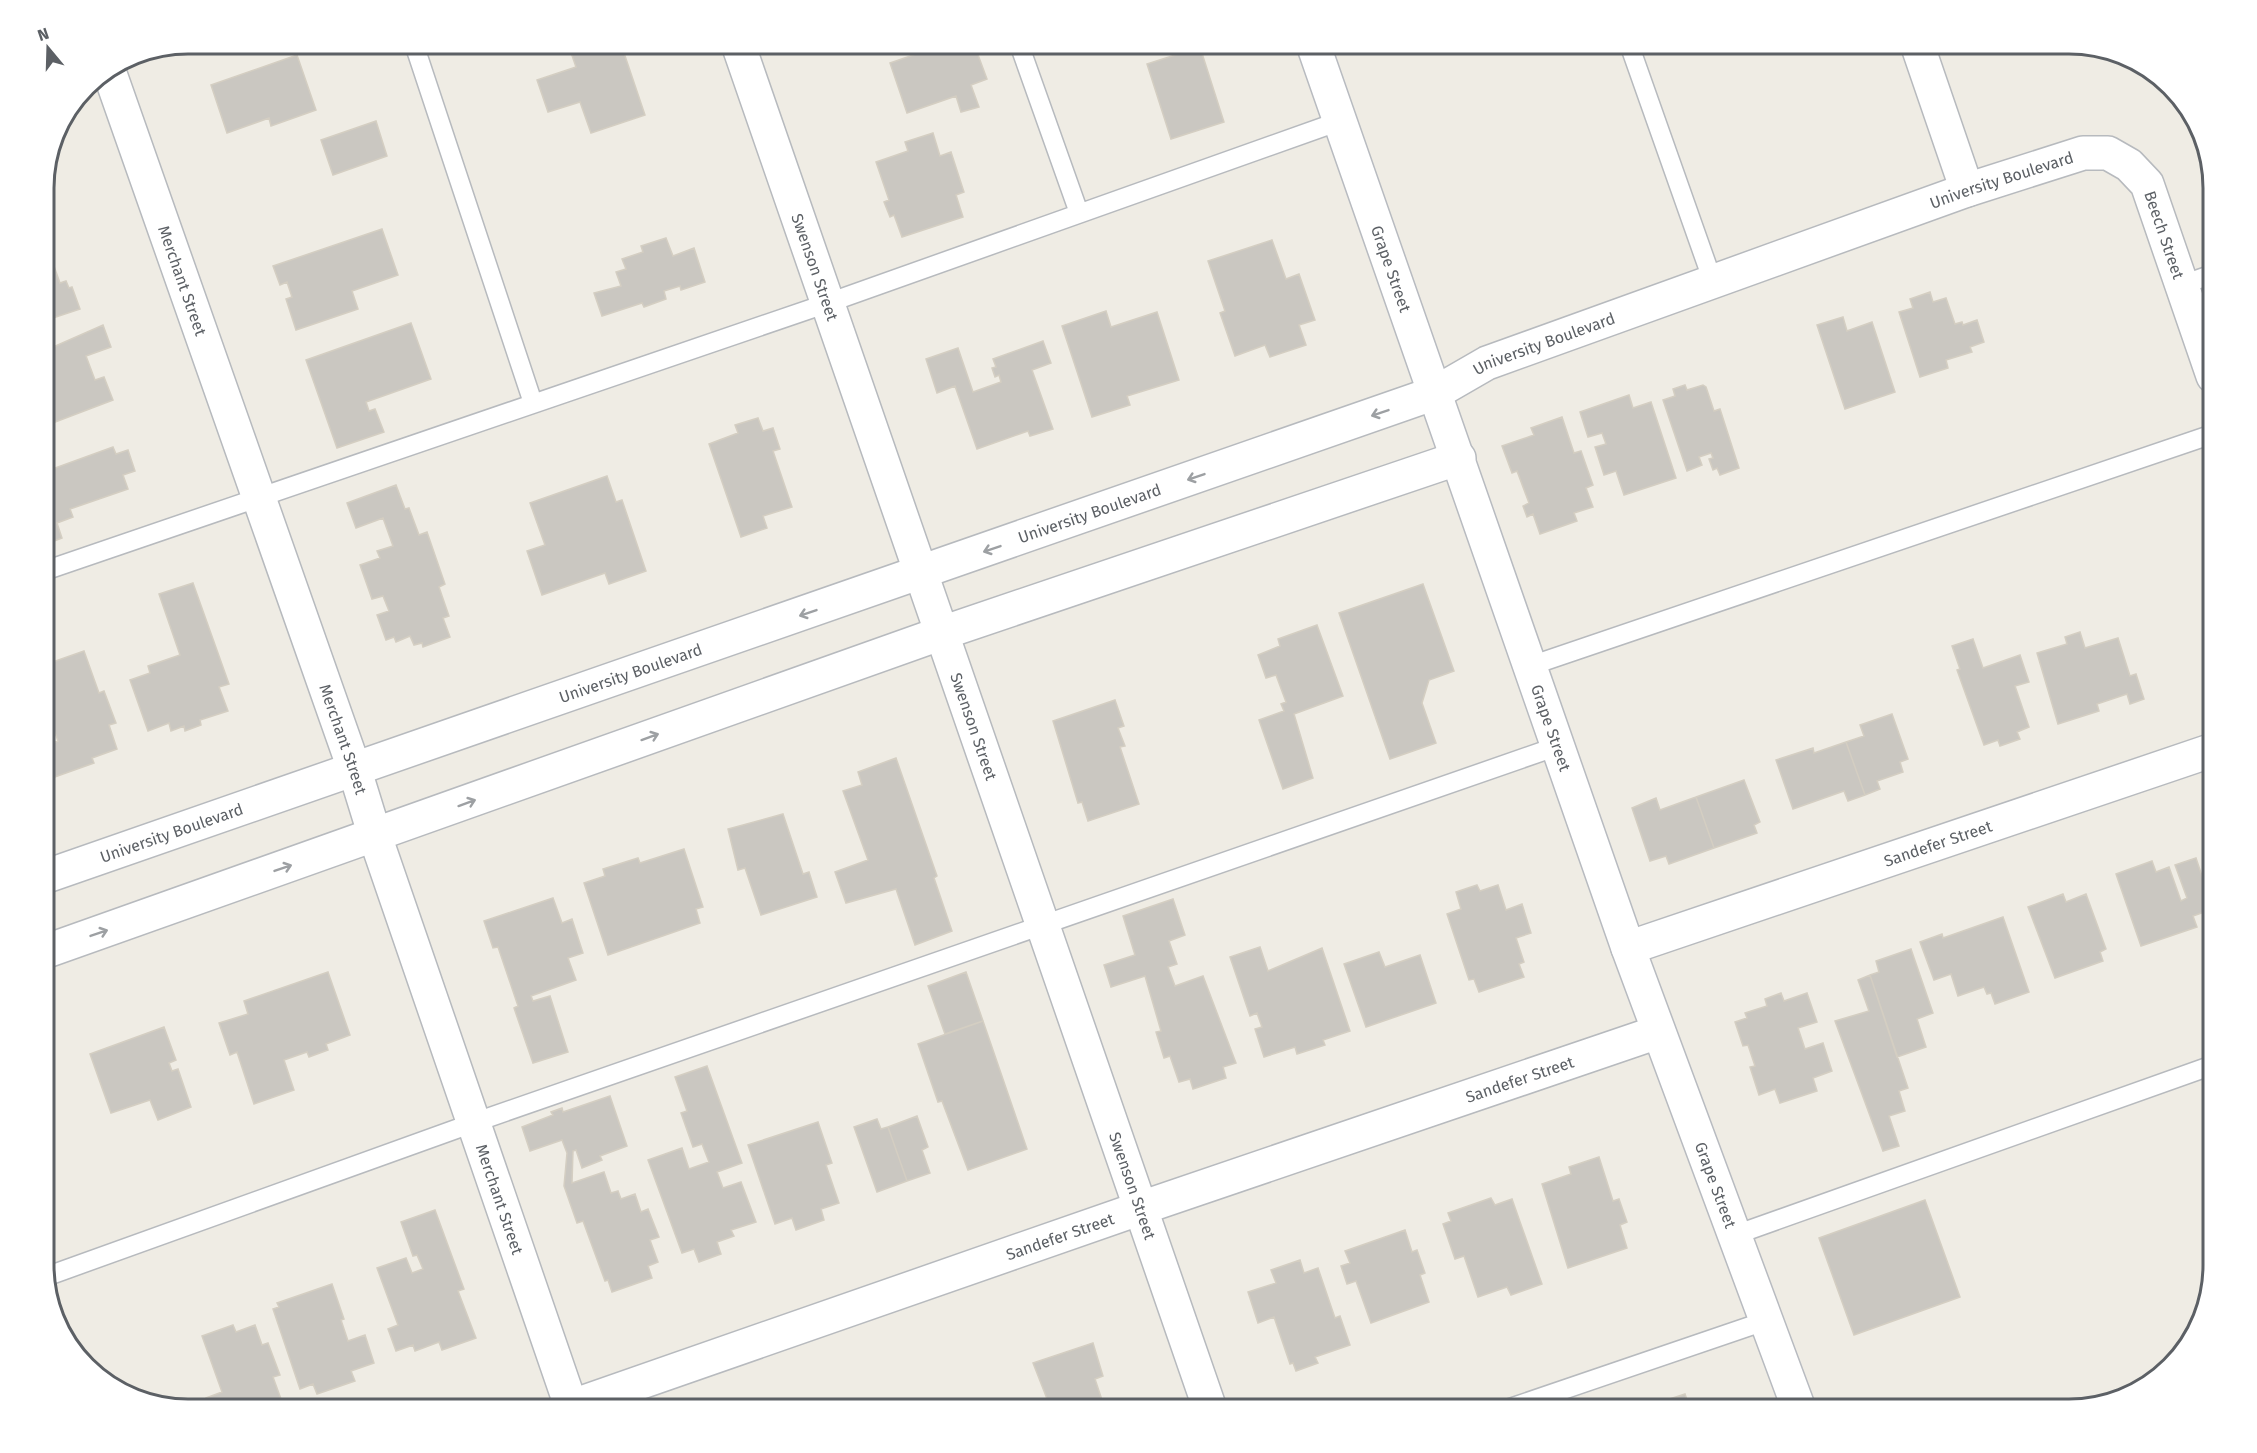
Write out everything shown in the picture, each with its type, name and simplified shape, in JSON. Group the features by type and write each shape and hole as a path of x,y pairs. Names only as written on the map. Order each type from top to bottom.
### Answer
{"street":[{"name":"Swenson Street","path":"741,54 1206,1399"},
{"name":"Grape Street","path":"1317,54 1628,948 1768,1320 1795,1399"},
{"path":"1920,54 1967,190"},
{"name":"Merchant Street","path":"112,78 355,771 566,1399"},
{"name":"University Boulevard","path":"54,875 923,574 1435,393 1487,363 1967,190 2083,153 2108,153 2129,165"},
{"name":"Beech Street","path":"2129,165 2147,183 2203,345"},
{"path":"54,948 942,633 1459,459"},
{"name":"Sandefer Street","path":"1628,948 2203,754"},
{"name":"Sandefer Street","path":"597,1399 1141,1208 1658,1032"}],"lane":[{"path":"417,54 533,403"},
{"path":"1022,54 1078,213"},
{"path":"1633,54 1713,282"},
{"path":"54,568 828,303 1340,121"},
{"path":"2182,285 2203,278"},
{"path":"1530,666 2203,438"},
{"path":"54,1274 473,1123 1044,927 1558,746"},
{"path":"1735,1235 2203,1069"},
{"path":"1539,1399 1768,1320"}],"building":[{"path":"571,54 624,54 645,115 591,133 580,102 548,112 537,80 576,67"},
{"path":"916,54 978,54 987,79 971,85 979,107 961,112 956,96 907,113 890,63"},
{"path":"1178,54 1202,54 1224,122 1171,139 1147,64"},
{"path":"297,55 316,110 271,126 269,118 227,133 211,85"},
{"path":"376,121 387,156 333,175 321,140"},
{"path":"933,133 940,156 951,152 964,192 956,195 963,217 902,237 894,215 890,217 884,202 889,200 876,162 908,151 905,142"},
{"path":"382,229 398,275 352,291 358,309 296,330 286,299 292,297 287,282 280,285 273,266"},
{"path":"666,238 673,256 694,248 705,282 681,290 680,286 664,291 666,299 644,307 642,303 602,316 594,293 621,286 616,272 626,269 622,259 643,252 641,246"},
{"path":"1272,240 1286,279 1299,274 1315,320 1299,325 1306,345 1270,357 1265,345 1235,356 1220,313 1225,311 1208,261"},
{"path":"54,266 60,283 66,281 69,288 72,287 80,309 54,318"},
{"path":"1930,292 1933,302 1946,298 1955,324 1962,322 1963,325 1977,320 1984,342 1970,347 1972,352 1946,360 1948,368 1920,377 1899,312 1913,308 1910,299"},
{"path":"1106,311 1111,327 1157,312 1179,380 1127,396 1130,405 1092,417 1062,326"},
{"path":"1843,317 1847,331 1872,322 1895,392 1845,409 1817,325"},
{"path":"411,323 431,379 366,402 369,411 375,409 384,432 337,448 306,360"},
{"path":"103,325 111,347 86,356 95,380 104,377 113,400 54,422 54,347"},
{"path":"1043,341 1051,363 1032,370 1053,429 1030,436 1028,431 977,449 955,386 937,393 926,359 958,348 973,392 1001,382 999,375 995,377 992,368 996,367 993,359"},
{"path":"1685,385 1687,390 1703,385 1706,387 1714,411 1720,409 1739,468 1720,475 1717,468 1713,470 1709,459 1713,458 1711,453 1699,457 1702,465 1687,471 1663,400 1675,396 1673,389"},
{"path":"1629,395 1633,408 1651,402 1676,478 1624,495 1616,471 1604,475 1595,447 1606,444 1602,433 1588,437 1580,412"},
{"path":"1562,417 1574,453 1581,451 1593,485 1586,488 1593,507 1574,513 1577,521 1540,534 1533,514 1527,517 1523,506 1529,503 1517,471 1512,473 1502,446 1534,435 1531,428"},
{"path":"758,418 763,431 773,428 780,449 773,451 792,507 763,516 767,528 741,537 709,444 738,433 735,425"},
{"path":"113,447 116,454 128,450 135,471 123,475 128,489 70,509 73,517 57,523 62,538 54,541 54,468"},
{"path":"607,476 616,502 622,500 646,571 609,584 605,573 542,595 527,551 545,545 530,503"},
{"path":"396,485 405,509 409,508 419,535 427,532 445,584 439,587 449,616 443,618 450,637 423,647 422,643 414,645 410,636 396,642 394,637 386,640 377,615 389,611 383,596 372,599 360,565 380,558 377,551 393,546 383,518 356,528 347,503"},
{"path":"193,583 229,684 219,687 228,711 200,720 201,725 185,731 184,726 171,731 169,723 148,731 130,680 150,673 148,666 180,655 159,594"},
{"path":"1423,584 1454,671 1429,680 1422,703 1436,743 1390,759 1339,613"},
{"path":"1317,625 1343,696 1294,714 1313,778 1283,789 1259,720 1284,711 1281,704 1286,702 1276,675 1266,678 1258,655 1280,646 1278,639"},
{"path":"2080,632 2085,648 2118,638 2130,676 2136,674 2144,699 2130,704 2127,694 2097,704 2099,711 2058,724 2037,653 2067,644 2065,637"},
{"path":"1973,639 1983,668 2020,655 2029,682 2015,686 2029,727 2017,732 2020,739 2000,746 1998,740 1984,745 1957,670 1960,669 1952,646"},
{"path":"84,651 99,693 104,691 116,723 109,725 117,749 92,758 94,763 54,777 54,742 58,741 54,730 54,662"},
{"path":"1115,700 1124,726 1118,728 1125,746 1120,747 1139,804 1088,821 1082,802 1078,803 1053,721"},
{"path":"1892,714 1908,759 1900,762 1903,772 1877,781 1880,789 1865,795 1846,742 1864,736 1860,725"},
{"path":"1846,742 1865,795 1848,801 1844,791 1793,809 1776,760 1813,748 1814,753"},
{"path":"896,758 937,876 934,878 952,931 915,945 896,889 846,903 835,872 868,860 843,791 862,785 858,772"},
{"path":"1744,780 1760,822 1754,825 1757,833 1714,848 1696,797"},
{"path":"1696,797 1714,848 1669,864 1666,856 1650,861 1632,808 1656,798 1660,810"},
{"path":"783,814 803,874 809,872 817,897 761,915 745,868 738,870 728,829"},
{"path":"684,849 703,907 696,909 700,923 608,955 584,883 605,876 603,869 638,858 640,863"},
{"path":"2196,858 2203,879 2203,912 2193,916 2197,927 2141,946 2116,874 2152,861 2156,872 2169,867 2181,901 2187,898 2175,865"},
{"path":"1477,885 1480,891 1498,885 1506,910 1522,904 1531,933 1516,938 1524,962 1519,964 1524,977 1479,992 1474,979 1469,980 1447,914 1461,909 1456,892"},
{"path":"2063,894 2066,902 2086,894 2106,949 2100,952 2103,961 2055,978 2028,907"},
{"path":"553,898 562,923 572,919 583,953 568,958 576,980 531,996 533,1001 550,996 568,1052 533,1063 514,1008 518,1006 498,947 493,948 484,921"},
{"path":"1173,899 1185,935 1169,941 1177,964 1168,967 1175,986 1203,976 1236,1063 1223,1067 1226,1078 1193,1089 1190,1079 1179,1082 1170,1056 1164,1058 1156,1032 1161,1031 1145,976 1111,987 1104,965 1135,955 1123,916"},
{"path":"2003,917 2029,992 1995,1004 1991,993 1987,994 1984,987 1958,996 1951,974 1934,980 1920,942 1942,934 1943,938"},
{"path":"1260,947 1268,971 1322,948 1350,1031 1323,1040 1325,1045 1297,1054 1295,1047 1264,1057 1255,1029 1262,1027 1257,1013 1250,1016 1230,957"},
{"path":"1911,949 1933,1013 1917,1019 1926,1047 1897,1057 1870,975 1879,972 1876,961"},
{"path":"1379,952 1385,967 1420,955 1436,1003 1366,1027 1344,964"},
{"path":"328,972 350,1035 326,1044 328,1050 309,1057 307,1052 284,1060 294,1090 254,1104 237,1052 230,1055 219,1023 248,1014 244,1001"},
{"path":"966,972 983,1021 945,1034 928,986"},
{"path":"1870,975 1908,1088 1899,1091 1905,1111 1889,1116 1899,1146 1883,1151 1835,1021 1869,1011 1858,980"},
{"path":"1781,993 1784,1001 1807,993 1817,1022 1798,1028 1805,1049 1823,1043 1832,1071 1813,1078 1817,1091 1780,1103 1775,1089 1759,1095 1750,1067 1755,1066 1748,1045 1743,1046 1735,1022 1747,1018 1745,1013 1767,1006 1765,999"},
{"path":"983,1021 1027,1149 968,1170 942,1101 938,1102 918,1044"},
{"path":"164,1027 176,1060 169,1063 172,1071 178,1069 191,1107 158,1120 150,1100 111,1113 90,1054"},
{"path":"707,1066 742,1163 717,1172 723,1188 741,1182 756,1222 731,1230 734,1236 717,1242 721,1254 699,1262 694,1249 682,1253 648,1160 682,1148 689,1169 709,1162 702,1144 693,1147 681,1113 687,1111 675,1077"},
{"path":"610,1096 627,1146 600,1156 602,1160 582,1168 576,1150 573,1151 572,1183 604,1172 611,1193 618,1191 621,1199 635,1194 641,1212 648,1209 659,1237 650,1240 658,1262 648,1266 652,1278 612,1292 608,1280 605,1281 583,1221 577,1223 564,1186 567,1153 562,1140 530,1151 522,1127 553,1115 551,1112 562,1108 563,1112"},
{"path":"917,1116 928,1147 922,1150 930,1173 907,1181 888,1127"},
{"path":"877,1119 881,1129 888,1127 907,1181 877,1192 854,1127"},
{"path":"818,1122 832,1163 826,1165 839,1203 821,1209 824,1220 796,1230 792,1218 775,1224 748,1145"},
{"path":"1599,1157 1613,1201 1619,1199 1627,1222 1620,1225 1627,1248 1568,1268 1542,1184 1571,1174 1569,1167"},
{"path":"1491,1198 1495,1205 1512,1199 1542,1284 1511,1295 1507,1287 1478,1297 1464,1256 1455,1259 1443,1224 1451,1221 1448,1213"},
{"path":"1925,1200 1960,1297 1854,1335 1819,1238"},
{"path":"435,1210 464,1289 458,1291 476,1338 442,1350 439,1342 415,1351 413,1345 396,1351 388,1329 398,1325 377,1268 406,1258 412,1273 423,1269 417,1255 413,1256 401,1222"},
{"path":"1405,1230 1412,1252 1417,1250 1425,1273 1420,1275 1429,1302 1371,1323 1356,1281 1347,1284 1341,1266 1350,1263 1345,1251"},
{"path":"1300,1260 1304,1273 1318,1268 1335,1318 1340,1316 1350,1345 1315,1357 1318,1363 1296,1371 1293,1363 1290,1364 1274,1317 1258,1323 1248,1292 1276,1283 1271,1270"},
{"path":"332,1284 344,1319 341,1320 348,1341 365,1335 374,1363 351,1371 355,1381 317,1394 313,1384 300,1389 273,1309 279,1307 277,1303"},
{"path":"233,1325 236,1332 255,1325 262,1345 268,1343 280,1375 273,1377 281,1399 206,1399 222,1392 202,1336"},
{"path":"1093,1343 1103,1376 1095,1379 1102,1399 1047,1399 1033,1363"},
{"path":"1685,1394 1687,1399 1670,1399"}]}
